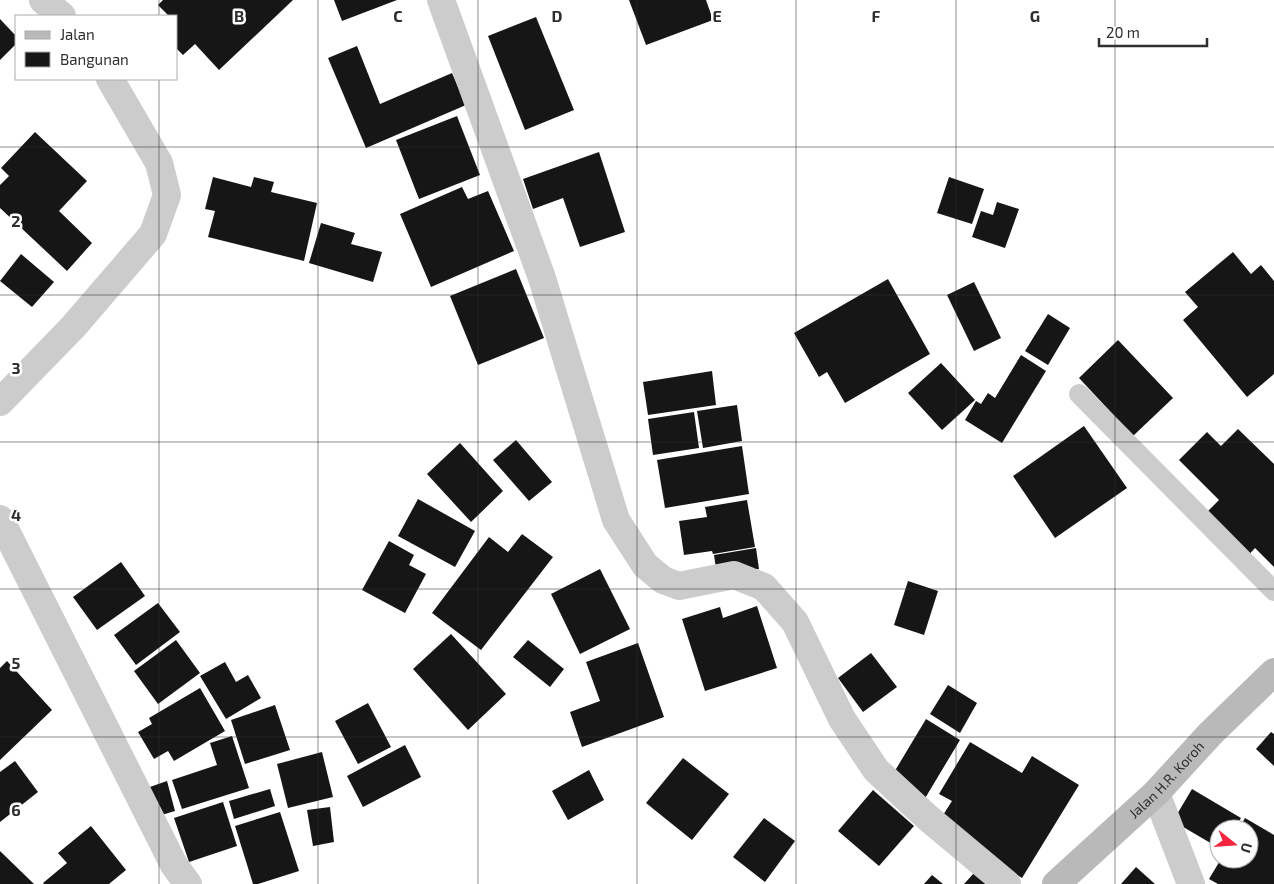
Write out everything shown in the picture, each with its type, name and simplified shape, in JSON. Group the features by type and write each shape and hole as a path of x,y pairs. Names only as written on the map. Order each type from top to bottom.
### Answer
{"main road":[{"name":"Jalan H.R. Koroh","path":"1056,884 1156,793 1211,733 1274,672"}],"street":[{"path":"43,0 61,15"},
{"path":"441,0 542,278 616,520 645,565 663,580 679,586 734,575 764,588 795,622 842,719 876,770 928,818 1007,884"},
{"path":"0,402 72,327 153,234 164,203 166,195 159,163 111,80"},
{"path":"0,519 174,865 188,884"},
{"path":"1156,793 1191,884"}],"lane":[{"path":"1079,394 1274,591"}],"building":[{"path":"163,0 293,0 219,70 195,44 183,55 178,50 178,15 168,15 158,5"},
{"path":"334,0 397,0 342,21"},
{"path":"629,0 706,0 713,20 646,45"},
{"path":"536,17 574,110 525,130 488,36"},
{"path":"0,19 15,35 15,45 0,60"},
{"path":"357,46 380,104 452,73 466,105 366,148 328,58"},
{"path":"457,116 480,175 419,199 396,140"},
{"path":"35,132 87,181 59,211 92,243 67,271 0,208 0,185 9,176 1,168"},
{"path":"599,152 625,232 580,247 563,198 533,209 523,179"},
{"path":"213,177 251,187 254,177 274,182 271,192 317,203 304,261 208,237 215,211 205,209"},
{"path":"949,177 984,189 972,224 937,213"},
{"path":"462,187 468,199 488,191 514,251 431,287 400,214"},
{"path":"997,202 1019,209 1005,248 972,237 981,211 993,215"},
{"path":"321,223 355,233 351,244 382,252 373,282 309,263"},
{"path":"1233,252 1251,274 1261,265 1274,281 1274,374 1247,397 1183,320 1198,307 1185,292"},
{"path":"21,254 54,282 32,307 0,281"},
{"path":"516,269 544,338 478,365 450,296"},
{"path":"888,279 930,354 845,403 827,372 819,377 794,333"},
{"path":"974,282 1001,338 974,351 947,295"},
{"path":"1048,314 1070,328 1048,365 1025,351"},
{"path":"1118,340 1173,398 1133,436 1079,378"},
{"path":"1021,355 1046,371 1002,443 965,420 976,401 981,404 988,393 995,398"},
{"path":"941,363 975,400 942,430 908,393"},
{"path":"712,371 716,405 648,415 643,382"},
{"path":"737,405 742,441 703,448 697,411"},
{"path":"694,412 699,448 653,455 648,419"},
{"path":"1084,426 1127,488 1055,538 1013,476"},
{"path":"1238,429 1274,464 1274,567 1255,548 1245,559 1202,517 1219,500 1179,460 1207,432 1221,446"},
{"path":"516,440 552,482 529,501 493,460"},
{"path":"460,443 503,491 471,522 427,474"},
{"path":"742,446 749,494 665,508 657,460"},
{"path":"418,499 475,531 455,567 398,536"},
{"path":"747,500 755,547 713,554 712,551 684,555 679,521 707,517 705,507"},
{"path":"522,534 553,557 481,650 432,613 489,537 508,552"},
{"path":"389,541 414,555 409,565 426,574 405,613 362,590"},
{"path":"756,548 759,569 717,575 714,555"},
{"path":"121,562 145,596 97,630 73,597"},
{"path":"600,569 630,629 580,654 551,594"},
{"path":"908,581 938,591 924,635 894,625"},
{"path":"158,603 180,632 136,665 114,635"},
{"path":"757,606 777,668 705,691 682,619 720,607 723,618"},
{"path":"451,634 506,694 468,730 413,669"},
{"path":"176,640 200,673 158,704 134,671"},
{"path":"528,640 564,669 550,687 513,657"},
{"path":"638,643 664,717 582,747 570,712 600,701 586,662"},
{"path":"871,653 897,687 863,712 838,678"},
{"path":"7,661 52,710 0,760 0,668"},
{"path":"225,662 236,682 248,675 261,698 226,719 200,676"},
{"path":"948,685 977,703 960,733 930,714"},
{"path":"200,688 225,731 174,761 168,751 154,759 138,732 152,724 149,718"},
{"path":"368,703 391,747 358,764 335,721"},
{"path":"275,705 290,750 245,764 231,720"},
{"path":"926,719 960,740 924,800 890,779"},
{"path":"1271,732 1274,734 1274,766 1256,749"},
{"path":"232,736 249,788 182,809 172,780 217,765 210,743"},
{"path":"970,742 1022,773 1032,756 1079,785 1022,878 938,823 952,801 939,794"},
{"path":"405,745 421,777 363,807 347,776"},
{"path":"322,752 333,797 288,808 277,764"},
{"path":"683,758 729,794 692,840 646,803"},
{"path":"15,761 38,792 0,822 0,772"},
{"path":"589,770 604,800 568,820 552,791"},
{"path":"167,781 175,811 155,817 147,788"},
{"path":"270,789 275,806 234,819 229,801"},
{"path":"1192,789 1241,818 1209,819 1209,842 1173,821"},
{"path":"873,790 914,826 879,866 838,831"},
{"path":"223,802 237,846 189,862 174,818"},
{"path":"330,807 334,842 313,846 307,810"},
{"path":"280,812 299,871 253,884 235,826"},
{"path":"764,818 795,841 765,882 733,857"},
{"path":"91,826 126,870 109,884 44,884 67,863 58,853"},
{"path":"1259,826 1274,835 1274,884 1218,884 1209,879 1215,869 1259,869"},
{"path":"0,851 34,884 0,884"},
{"path":"1136,867 1155,884 1121,884"},
{"path":"974,873 987,884 964,884"},
{"path":"932,875 943,884 924,884"}]}
